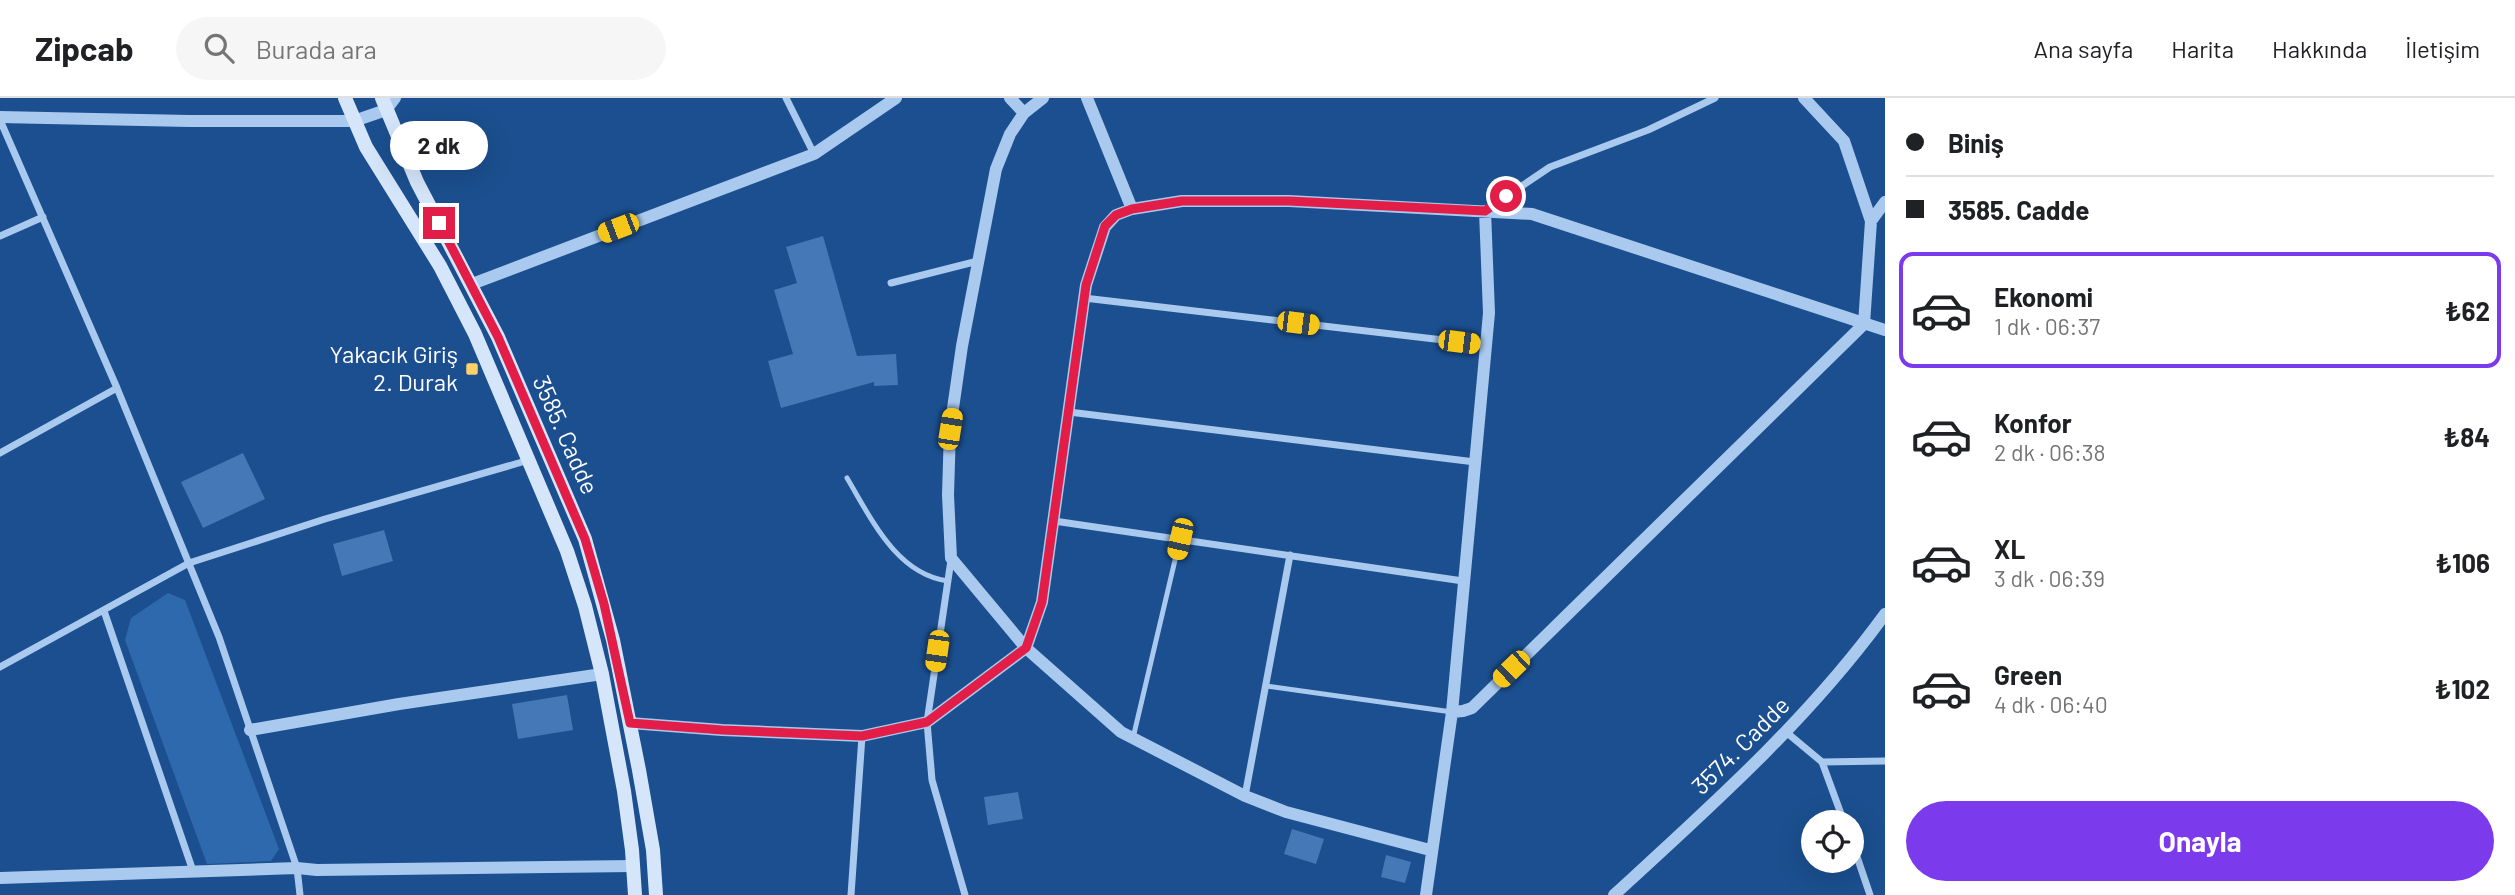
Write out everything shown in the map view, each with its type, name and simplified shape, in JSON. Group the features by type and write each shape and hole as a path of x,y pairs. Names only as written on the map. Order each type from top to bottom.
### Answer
{"main road":[{"name":"3585. Cadde","path":"345,98 372,157 424,238 475,334 567,551 585,606 602,674 624,790 635,895"},
{"name":"3585. Cadde","path":"387,102 417,182 498,337 585,539 610,628 630,723 649,822 656,895"}],"street":[{"path":"786,98 814,154"},
{"path":"472,284 814,154 896,98"},
{"path":"1010,98 1024,113"},
{"path":"965,895 932,780 927,722 951,558 948,495 950,429 996,169 1010,134 1024,113 1043,98"},
{"path":"1087,98 1132,209"},
{"path":"1485,211 1550,167 1648,130 1715,98"},
{"path":"1452,712 1463,712 1472,708 1864,324 1871,221 1844,141 1804,98"},
{"path":"300,895 297,868 219,637 117,388 0,118 354,121 387,102"},
{"path":"630,723 862,736 927,722 1026,648 1042,602 1086,285 1105,226 1116,215 1132,209 1182,201 1289,201 1532,214 1885,330"},
{"path":"1871,221 1885,202"},
{"path":"1426,895 1430,850 1452,712 1489,313 1485,211"},
{"path":"0,236 43,217"},
{"path":"891,283 978,261"},
{"path":"1084,298 1486,345"},
{"path":"0,453 117,388"},
{"path":"1069,412 1475,462"},
{"path":"0,667 189,563 324,519 530,460"},
{"path":"1054,521 1464,581"},
{"path":"1244,796 1290,555"},
{"path":"951,558 1026,648 1121,732 1244,796 1286,812 1430,850"},
{"path":"104,611 193,871"},
{"name":"3574. Cadde","path":"1614,895 1721,797 1786,732 1829,686 1885,614"},
{"path":"250,730 399,704 602,674"},
{"path":"1786,732 1822,762 1840,810"},
{"path":"851,895 862,736"},
{"path":"1822,762 1885,761"},
{"path":"0,878 297,868 317,870 634,866"},
{"path":"1863,873 1870,895"}],"lane":[{"path":"847,478 882,537 908,563 926,575 947,580"},
{"path":"1133,738 1180,539"},
{"path":"1266,686 1452,712"}],"shaded area":[{"path":"168,593 185,600 279,849 271,861 207,864 125,640 131,618"}],"building":[{"path":"823,236 857,356 896,354 898,385 874,386 874,382 781,408 768,361 793,354 774,290 797,283 786,247"},
{"path":"243,453 265,499 203,528 181,482"},
{"path":"384,530 393,561 342,576 333,544"},
{"path":"567,695 573,730 518,739 512,704"},
{"path":"1018,792 1023,819 988,825 984,797"},
{"path":"1292,829 1324,839 1316,864 1284,854"},
{"path":"1386,855 1411,862 1405,883 1381,877"}],"place":[{"name":"Yakacık Giriş 2. Durak","path":"472,369"}],"route":[{"path":"439,223 498,337 569,497 585,539 604,604 630,723 862,736 927,722 1026,648 1042,602 1086,285 1105,226 1116,215 1132,209 1182,201 1289,201 1485,211 1506,196"}]}
